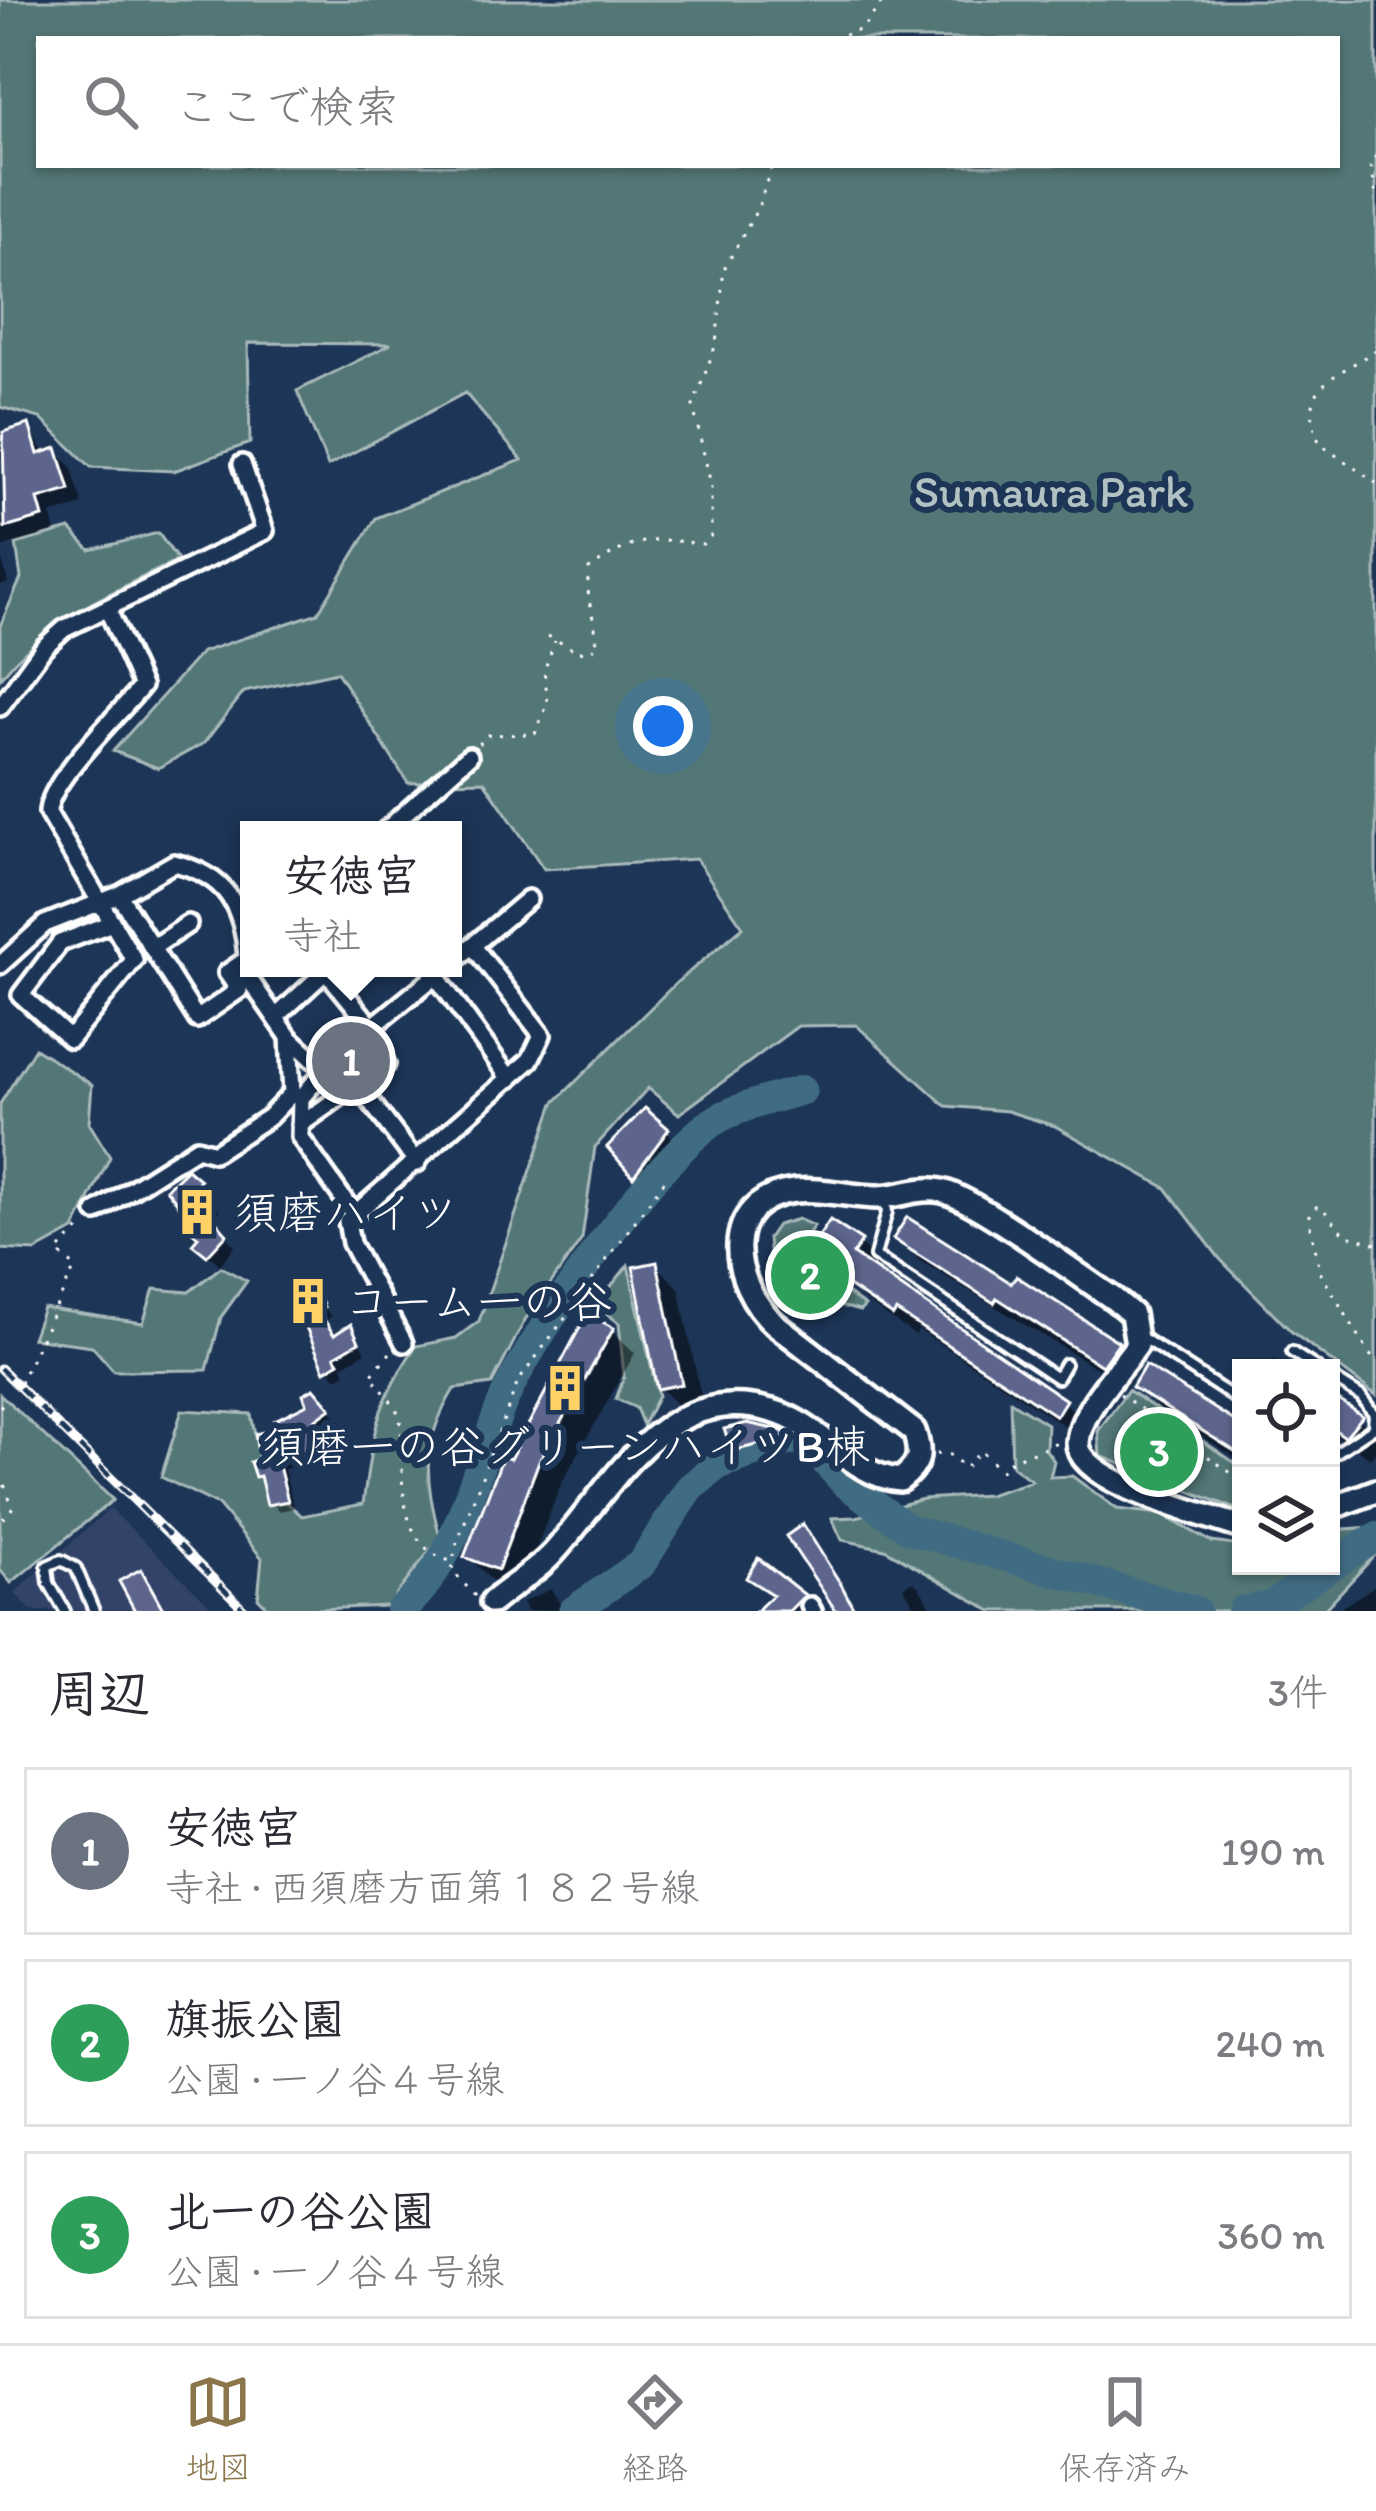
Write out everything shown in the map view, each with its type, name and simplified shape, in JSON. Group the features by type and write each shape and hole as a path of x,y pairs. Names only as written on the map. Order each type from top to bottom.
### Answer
{"street":[{"path":"0,707 44,646 64,629 266,532 242,464"},
{"path":"107,608 142,686 47,800 48,813 134,960 70,1039 21,995 60,943 112,923"},
{"path":"396,821 469,756"},
{"path":"0,965 45,924 119,895 174,863 205,870 231,896 240,918"},
{"path":"119,895 196,1019 239,990 227,973 240,964"},
{"path":"462,954 528,899"},
{"path":"152,949 188,923"},
{"path":"404,1343 351,1243 347,1221 530,1060 542,1035 472,946"},
{"path":"254,977 289,1037 325,1070 340,1072 360,1089 417,1162"},
{"path":"276,1017 319,977"},
{"path":"331,977 372,1027 430,977"},
{"path":"441,977 510,1078"},
{"path":"289,1037 300,1137 354,1214"},
{"path":"300,1125 360,1089 386,1064"},
{"path":"96,1212 197,1148 214,1153 269,1117 325,1070"},
{"path":"491,1605 541,1566 643,1442 690,1414 732,1407 775,1412 824,1437 876,1478 900,1480 914,1469 921,1453 914,1431 754,1305 737,1264 745,1223 777,1197 794,1191 885,1197 927,1190 954,1196 1114,1299 1132,1314 1137,1345 1083,1425 1078,1444 1083,1460 1108,1480 1232,1524"},
{"path":"1340,1505 1376,1491"}],"lane":[{"path":"885,1197 887,1212 875,1256 1057,1378 1065,1364"},
{"path":"1136,1334 1232,1396"},
{"path":"1292,1352 1303,1359"},
{"path":"1340,1383 1361,1396 1374,1414 1373,1428 1340,1451"},
{"path":"65,1611 49,1583 47,1567 61,1559 76,1568 94,1611"}],"path":[{"path":"842,36 862,29 884,0"},
{"path":"1376,155 1371,167 1376,195"},
{"path":"548,636 579,652 597,648 587,603 589,569 623,544 672,537 703,544 711,536 711,485 693,406 716,344 724,269 758,208 771,168"},
{"path":"1376,350 1315,389 1310,404 1320,444 1376,483"},
{"path":"469,756 487,735 535,734 548,704 544,671 555,640"},
{"path":"491,1605 477,1598 452,1570 453,1561 518,1382 664,1180"},
{"path":"1376,1244 1345,1234 1321,1207 1314,1207 1308,1217 1321,1274 1376,1364"},
{"path":"20,1382 75,1267 57,1252 96,1212"},
{"path":"404,1343 371,1376 397,1408 409,1525 435,1556 453,1561"},
{"path":"1118,1393 1232,1474"},
{"path":"0,1407 6,1400"},
{"path":"935,1454 950,1455 964,1468 981,1451 1001,1470 1011,1457 1046,1450"},
{"path":"0,1474 13,1507 0,1522"}],"shaded area":[{"path":"110,1508 216,1611 32,1611 14,1593"}],"green space":[{"name":"Sumaura Park","path":"0,0 1376,0 1376,1395 1340,1368 1340,1359 1328,1359 1292,1332 1220,1259 1166,1188 1055,1126 1007,1111 946,1106 856,1025 798,1026 679,1114 648,1088 595,1147 582,1239 525,1320 492,1384 454,1389 443,1409 429,1461 440,1537 388,1606 271,1611 258,1598 262,1558 218,1505 161,1477 182,1410 251,1414 264,1483 302,1516 363,1504 378,1421 402,1367 416,1346 456,1338 479,1321 554,1103 677,982 743,927 696,859 544,869 484,781 408,783 337,672 244,692 204,743 158,768 113,751 202,652 318,613 376,518 522,460 465,393 328,466 297,391 391,344 248,343 250,443 174,471 91,467 40,418 0,407"},
{"path":"70,529 90,550 158,533 178,560 60,623 0,678 0,626 21,578 16,544"},
{"path":"35,1048 92,1085 89,1123 110,1157 74,1230 36,1251 0,1249 0,1104"},
{"path":"798,1219 814,1226 805,1238 813,1258 865,1306 860,1311 825,1302 770,1261 768,1238 777,1225"},
{"path":"628,1265 658,1396 643,1425 636,1408 616,1399 624,1377 619,1323 596,1305"},
{"path":"221,1267 247,1281 221,1317 207,1370 114,1371 92,1346 32,1338 43,1308 143,1323 154,1289 189,1292"},
{"path":"1128,1390 1232,1461 1232,1507 1100,1456 1098,1431"},
{"path":"0,1394 113,1500 11,1583 0,1570"},
{"path":"1010,1401 1047,1424 1046,1450 1054,1461 1050,1477 1072,1476 1117,1509 1160,1514 1212,1542 1232,1545 1232,1575 1340,1575 1340,1529 1371,1527 1376,1554 1323,1611 992,1611 885,1549 842,1540 832,1518 856,1517 923,1499 988,1495 1032,1481 1012,1466"}],"building":[{"path":"29,424 38,454 57,448 70,490 38,499 43,517 5,528 3,432"},
{"path":"645,1108 669,1129 633,1177 607,1147"},
{"name":"須磨ハイツ","path":"187,1169 210,1198 203,1206 227,1234 207,1256 192,1244 198,1237 183,1224 189,1218 166,1189"},
{"path":"907,1217 1011,1283 1016,1276 1119,1342 1102,1366 997,1298 994,1303 893,1239"},
{"path":"830,1220 862,1241 853,1254 1066,1400 1056,1416 896,1311 893,1316 841,1281 848,1269 813,1245"},
{"path":"657,1262 682,1384 657,1389 633,1267"},
{"path":"313,1284 324,1307 318,1310 334,1335 351,1324 359,1342 335,1356 339,1362 325,1371 292,1295"},
{"path":"587,1314 614,1328 539,1461 498,1570 464,1557 503,1456 510,1459"},
{"path":"1145,1365 1232,1419 1232,1449 1132,1387"},
{"path":"314,1388 331,1408 313,1421 323,1449 278,1462 288,1501 267,1505 260,1476 255,1477 250,1462 259,1459 255,1434 273,1430 273,1421 307,1404 303,1394"},
{"path":"1340,1401 1363,1416 1345,1437 1340,1433"},
{"path":"747,1423 783,1431 786,1438 732,1451 724,1429"},
{"path":"803,1524 855,1611 836,1611 786,1536"},
{"path":"758,1558 805,1595 789,1611 756,1611 773,1595 746,1578"},
{"path":"141,1569 164,1611 135,1611 119,1581"}],"waterway":[{"path":"400,1611 436,1569 462,1516 516,1376 599,1248 697,1134 723,1116 802,1090"},
{"path":"573,1611 641,1564 690,1488 719,1464 790,1440 809,1443 845,1483 908,1529 1196,1611"},
{"path":"1242,1611 1270,1606 1376,1537"}],"railway":[{"path":"0,1368 246,1611"}],"place":[{"name":"安徳宮","path":"351,1061"},
{"name":"須磨ハイツ","path":"197,1212"},
{"name":"旗振公園","path":"810,1275"},
{"name":"コーム一の谷","path":"308,1301"},
{"name":"須磨一の谷グリーンハイツB棟","path":"565,1388"},
{"name":"北一の谷公園","path":"1159,1452"}]}
